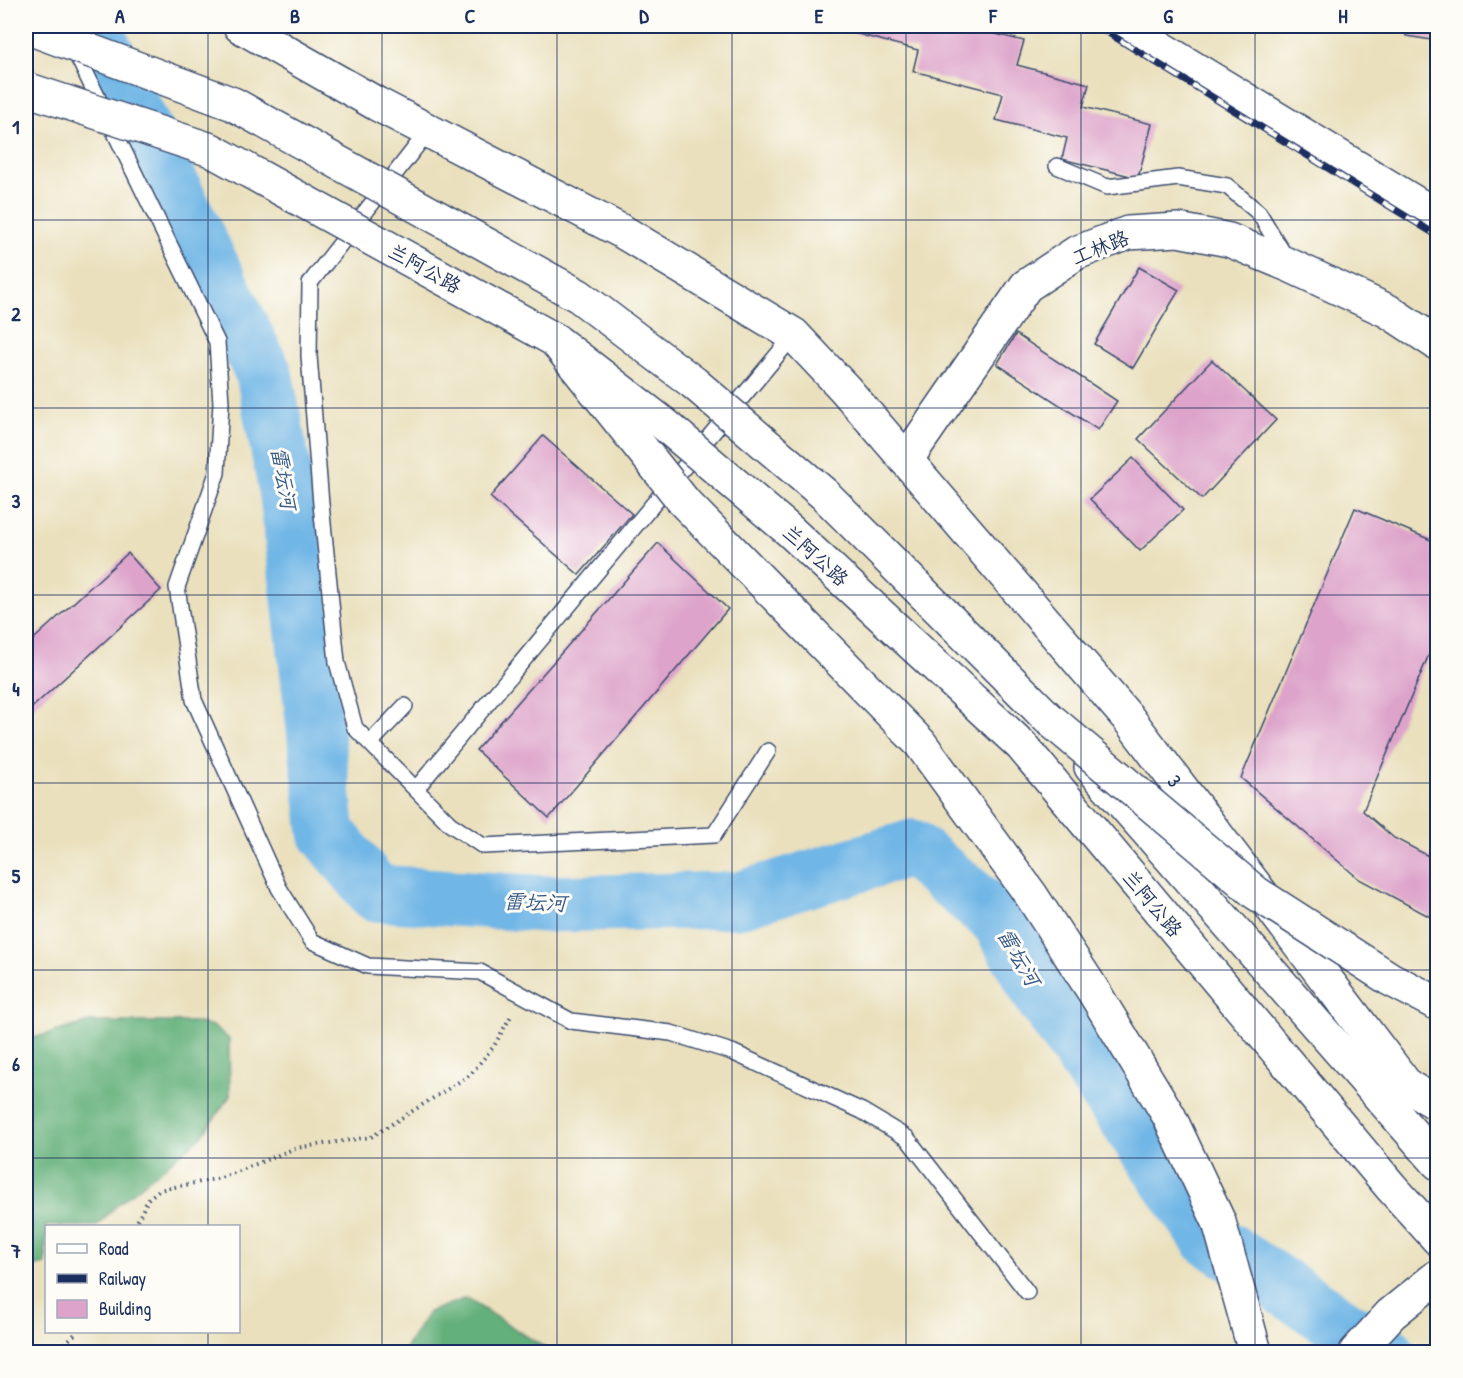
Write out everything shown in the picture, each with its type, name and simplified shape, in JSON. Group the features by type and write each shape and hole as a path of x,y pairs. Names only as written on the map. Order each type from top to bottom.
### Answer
{"main road":[{"name":"3","path":"240,26 377,104 623,232 794,335 906,460 1128,718 1407,1086 1437,1104"},
{"path":"26,27 233,104 579,296 694,383 824,494 1048,718 1437,1163"},
{"name":"兰阿公路","path":"26,89 211,150 555,340 664,424 790,531 1021,745 1437,1239"},
{"name":"工林路","path":"906,460 1026,286 1076,253 1128,233 1178,230 1229,240 1388,311 1437,344"},
{"path":"555,340 685,503 920,743 1031,895 1094,992 1169,1116 1219,1222 1255,1353"},
{"path":"1048,718 1256,893 1390,979 1437,1004"},
{"path":"1356,1353 1391,1314 1437,1275"}],"street":[{"path":"1127,26 1437,215"}],"lane":[{"path":"62,26 217,342 221,403 217,473 177,587 194,700 279,888 312,941 368,966 480,972 571,1021 671,1033 732,1052 862,1111 907,1138 1027,1292"},
{"path":"429,130 310,282 309,356 337,662 355,728 450,824 483,846 714,835 768,751"},
{"path":"1057,166 1107,187 1178,178 1227,186 1259,213 1291,266"},
{"path":"416,789 794,335"},
{"path":"370,743 405,706"}],"path":[{"path":"136,1225 148,1199 159,1191 221,1178 296,1148 371,1137 470,1075 494,1046 523,995"},
{"path":"56,1353 76,1333"}],"green space":[{"path":"89,1022 194,1022 213,1026 229,1039 230,1096 201,1137 116,1206 98,1225 45,1225 45,1264 26,1268 26,1040"},
{"path":"466,1298 544,1347 547,1352 403,1352 428,1312"}],"building":[{"path":"840,26 963,26 1024,41 1017,65 1089,84 1083,107 1152,124 1138,178 1062,159 1067,138 996,120 1003,94 913,71 918,50 839,29"},
{"path":"1408,26 1438,26 1438,41 1406,36"},
{"path":"1139,267 1179,290 1133,368 1094,344"},
{"path":"1016,334 1117,401 1098,430 997,364"},
{"path":"1212,360 1276,420 1202,499 1138,439"},
{"path":"543,436 632,514 579,575 490,497"},
{"path":"1133,458 1183,510 1140,551 1090,499"},
{"path":"1355,508 1438,543 1438,633 1363,811 1394,838 1438,861 1438,921 1359,879 1241,778"},
{"path":"658,543 728,609 549,818 476,750"},
{"path":"128,553 161,590 26,713 26,646"}],"waterway":[{"name":"雷坛河","path":"90,26 104,49 264,374 288,496 327,833 376,893 545,904 739,900 912,848 999,920 1042,996 1209,1238 1356,1335 1386,1352"}],"railway":[{"path":"1097,26 1438,236"}]}
